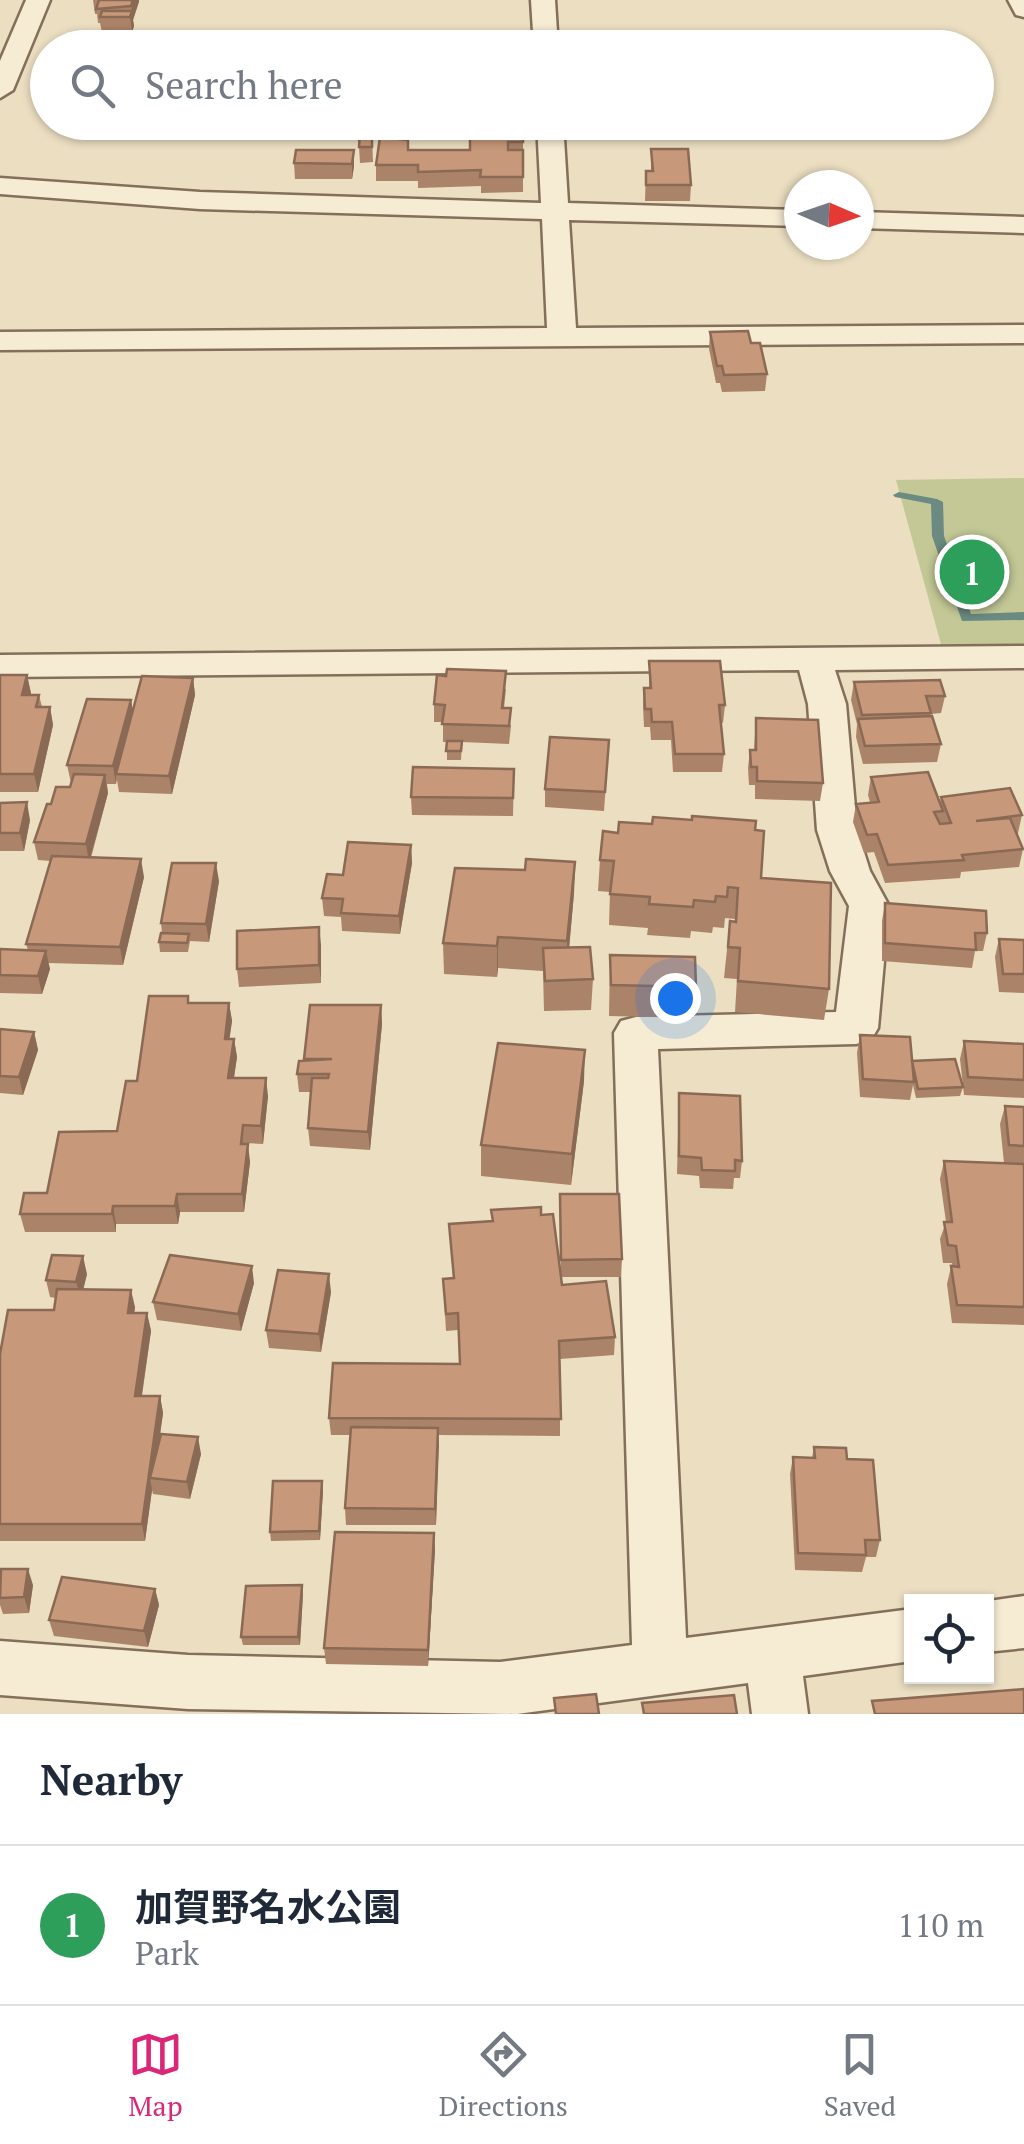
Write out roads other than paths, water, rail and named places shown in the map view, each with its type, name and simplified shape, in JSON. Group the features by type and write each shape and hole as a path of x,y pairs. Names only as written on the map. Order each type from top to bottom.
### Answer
{"street":[{"path":"0,90 38,0"},
{"path":"544,0 545,30"},
{"path":"1020,0 1024,10"},
{"path":"551,140 562,338"},
{"path":"0,186 135,199 278,206 553,208 784,217"},
{"path":"874,220 1024,225"},
{"path":"0,341 1024,334"},
{"path":"0,666 1024,657"},
{"path":"660,1666 636,1033 856,1028 869,906 850,872 837,830 827,704 813,658"},
{"path":"994,1625 1024,1622"},
{"path":"0,1668 188,1682 500,1689 904,1636"},
{"path":"772,1651 780,1714"}],"waterway":[{"path":"899,495 937,502 938,536 966,618 1024,616"}],"place":[{"name":"加賀野名水公園","path":"972,572"}]}
